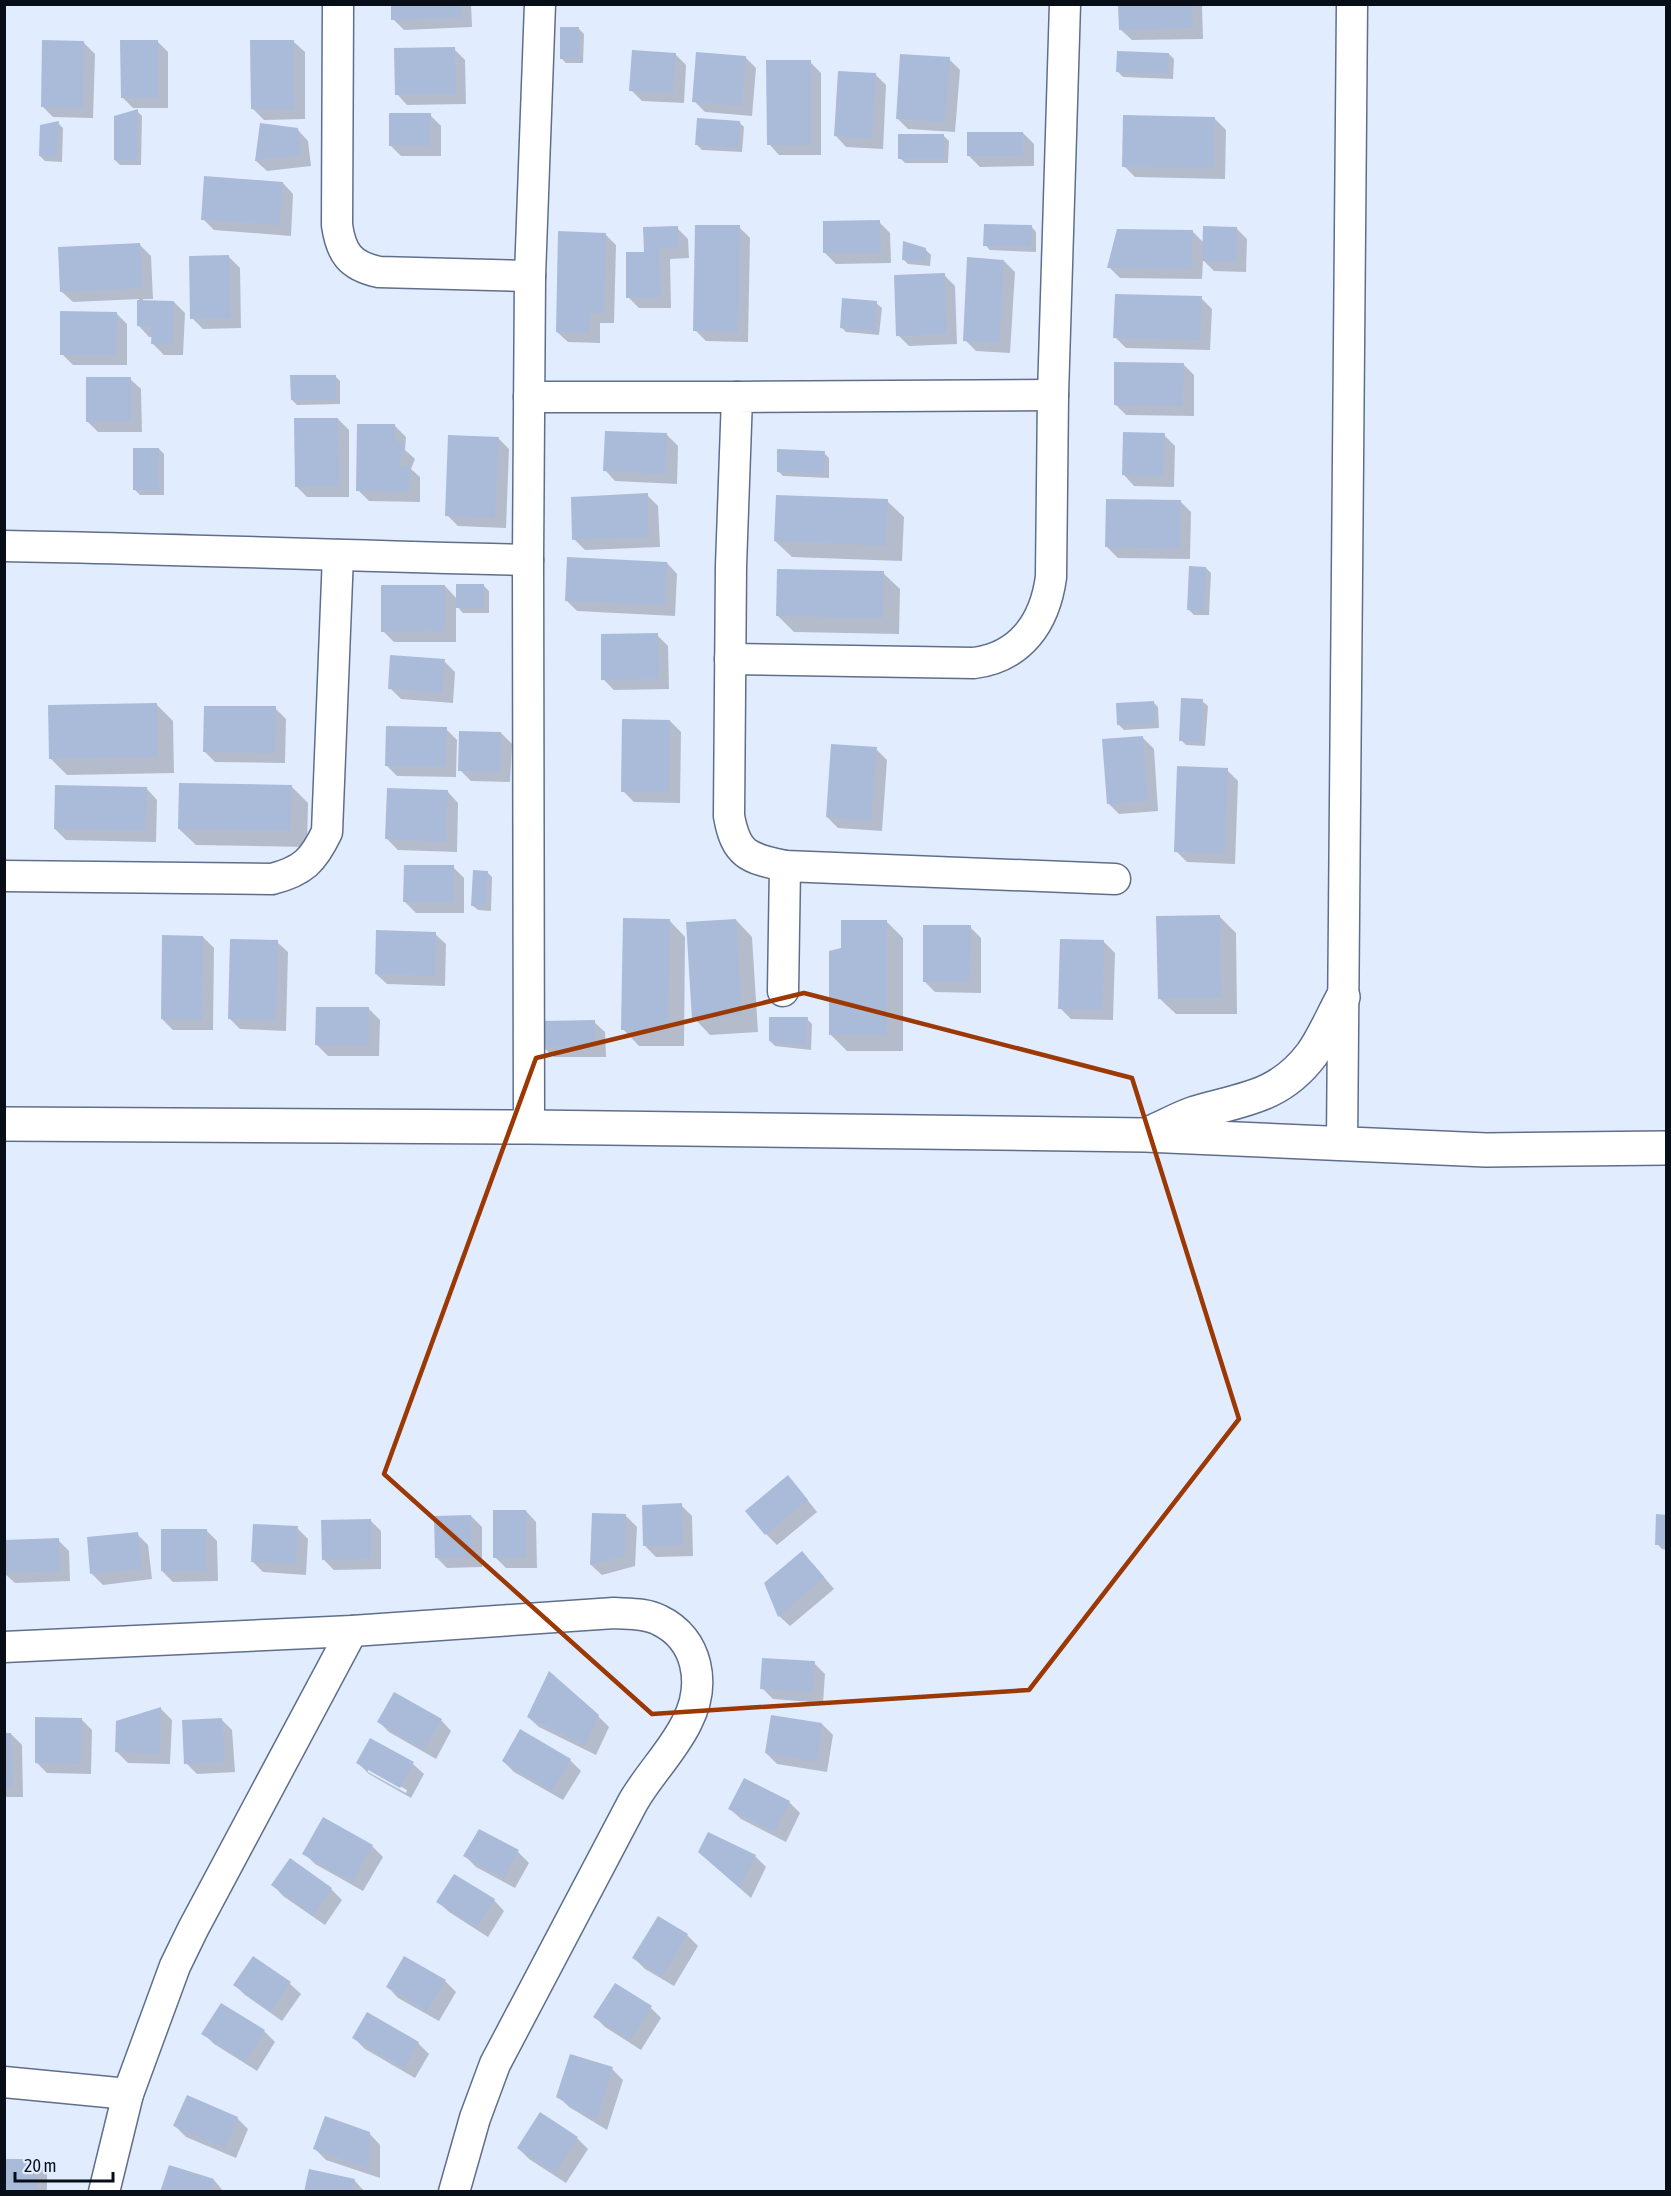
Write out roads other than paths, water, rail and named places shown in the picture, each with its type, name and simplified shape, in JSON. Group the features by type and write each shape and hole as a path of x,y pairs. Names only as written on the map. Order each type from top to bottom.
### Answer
{"main road":[{"path":"1145,1135 1192,1114 1234,1104 1274,1089 1312,1054 1343,997"},
{"path":"4,1125 529,1127 1145,1135 1486,1150 1666,1148"}],"street":[{"path":"338,4 337,225 339,239 347,255 355,264 379,272 530,276"},
{"path":"529,1127 530,276 540,4"},
{"path":"730,659 974,663 990,661 1006,654 1019,644 1042,614 1051,577 1053,395 1065,4"},
{"path":"1342,1144 1352,4"},
{"path":"529,398 1053,395"},
{"path":"737,397 730,659 729,816 733,838 742,850 761,861 785,866 1115,879"},
{"path":"4,546 528,560"},
{"path":"4,876 272,879 304,867 314,856 327,832 338,555"},
{"path":"783,992 785,866"},
{"path":"4,1647 352,1631 614,1613 659,1620 686,1640 695,1658 697,1689 688,1720 682,1732 644,1782 495,2064 475,2118 454,2192"},
{"path":"104,2192 128,2094 175,1966 352,1631"},
{"path":"4,2082 128,2094"}]}
